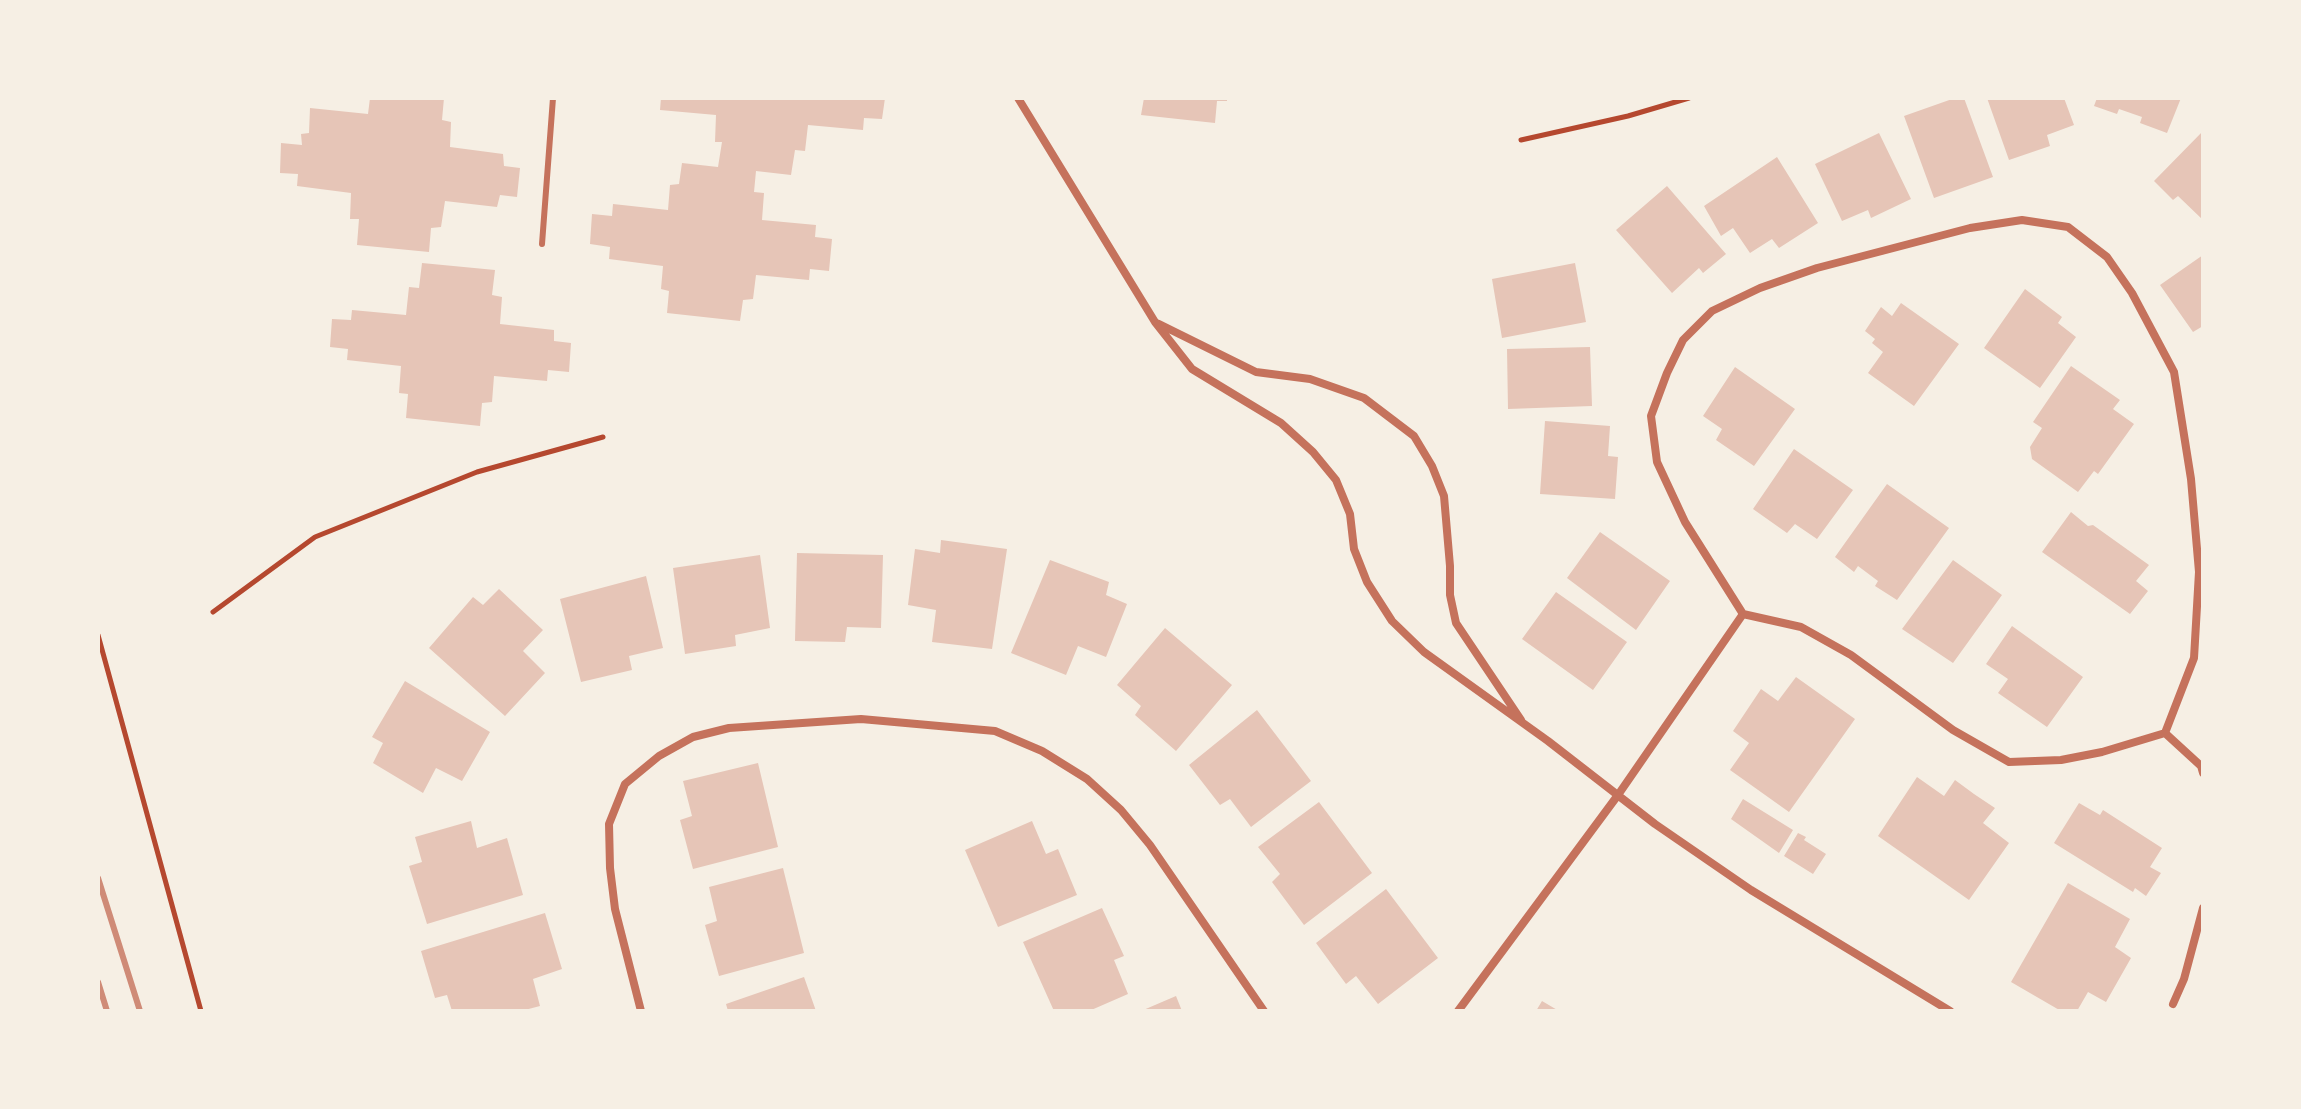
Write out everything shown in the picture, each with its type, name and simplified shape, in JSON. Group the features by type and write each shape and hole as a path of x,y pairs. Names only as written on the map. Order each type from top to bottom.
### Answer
{"street":[{"path":"1018,98 1155,322 1192,369 1281,423 1313,452 1336,480 1350,514 1354,549 1367,582 1392,621 1424,652 1751,890 1950,1011"},
{"path":"2022,220 2068,227 2107,257 2132,293 2174,372 2191,479 2199,572 2194,658 2165,733 2102,752 2061,760 2009,762 1953,730 1851,655 1801,627 1743,614 1685,522 1657,462 1651,416 1683,340 1712,311 1760,288 1817,268 1970,228 2022,220"},
{"path":"1155,322 1256,372 1310,379 1364,398 1414,436 1432,466 1444,496 1450,595 1456,623 1524,724"},
{"path":"1458,1011 1618,795 1743,614"},
{"path":"641,1011 615,909 610,868 609,824 625,784 659,756 693,737 729,728 861,719 995,731 1042,751 1087,779 1121,810 1150,845 1264,1011"},
{"path":"2165,733 2201,766 2203,773"},
{"path":"2173,1004 2184,979 2203,908"}],"lane":[{"path":"542,244 553,98"}],"path":[{"path":"1521,140 1628,116 1689,98"},
{"path":"213,612 315,537 477,472 603,437"},
{"path":"98,635 201,1011"}],"building":[{"path":"370,98 444,98 442,120 451,122 450,147 503,154 504,166 520,168 517,197 500,195 497,207 445,201 441,227 431,228 429,252 357,245 359,219 350,219 351,193 297,186 298,174 280,173 281,143 302,145 301,134 309,133 310,108 368,114"},
{"path":"661,98 885,98 882,119 864,118 863,130 808,125 805,151 795,150 791,175 756,171 754,192 764,193 762,220 816,225 815,237 832,239 829,271 810,269 809,280 756,275 753,299 743,300 740,321 667,313 669,291 661,289 663,266 609,259 610,247 590,244 592,214 612,216 613,204 668,210 670,185 679,184 682,163 718,167 722,142 715,142 716,115 660,110"},
{"path":"1144,98 1227,98 1227,101 1217,101 1215,123 1141,115"},
{"path":"1955,98 1964,98 1993,177 1934,198 1904,116"},
{"path":"1987,98 2064,98 2074,125 2047,135 2050,146 2009,160"},
{"path":"2097,98 2181,98 2167,133 2140,123 2142,117 2119,109 2117,114 2094,106"},
{"path":"2203,131 2203,220 2178,196 2173,200 2154,181"},
{"path":"1879,133 1911,199 1871,218 1868,210 1842,221 1815,164"},
{"path":"1777,157 1818,223 1779,248 1772,239 1750,253 1733,228 1721,236 1704,206"},
{"path":"1667,186 1726,254 1703,273 1699,268 1672,293 1616,230"},
{"path":"2203,255 2203,326 2193,332 2160,285"},
{"path":"422,263 495,270 492,295 502,297 500,324 554,330 554,341 571,343 569,372 548,370 547,381 494,376 492,402 482,403 480,426 406,418 408,394 399,393 401,366 347,360 348,349 330,347 332,319 351,320 352,310 406,315 409,287 419,288"},
{"path":"1575,263 1586,322 1502,338 1492,279"},
{"path":"2025,289 2062,317 2058,323 2076,337 2040,388 1984,348"},
{"path":"1901,303 1959,344 1914,406 1868,373 1883,352 1872,343 1875,339 1865,331 1881,307 1892,316"},
{"path":"1590,347 1592,406 1508,409 1507,349"},
{"path":"2071,366 2120,400 2113,409 2134,424 2098,474 2094,471 2078,492 2032,459 2030,447 2042,428 2033,422"},
{"path":"1735,367 1795,409 1754,466 1716,440 1722,429 1703,416"},
{"path":"1545,421 1610,426 1608,456 1618,457 1615,499 1540,494"},
{"path":"1794,449 1853,490 1817,539 1795,524 1787,533 1753,509"},
{"path":"1887,484 1949,528 1897,600 1875,586 1878,581 1858,566 1854,572 1835,557"},
{"path":"2071,512 2149,565 2136,581 2148,591 2130,614 2042,552"},
{"path":"1600,532 1670,581 1636,630 1567,578"},
{"path":"941,540 1007,549 992,649 932,642 936,610 908,605 915,549 940,553"},
{"path":"797,553 883,555 881,628 847,627 845,642 795,641"},
{"path":"760,555 770,628 735,635 736,646 685,654 673,568"},
{"path":"1050,560 1109,582 1106,595 1127,604 1106,657 1078,646 1066,675 1011,653"},
{"path":"1953,560 2002,595 1953,663 1902,629"},
{"path":"646,576 663,648 629,656 632,670 581,682 560,599"},
{"path":"499,589 543,630 523,651 545,673 505,716 429,648 473,597 483,605"},
{"path":"1556,592 1627,642 1593,690 1522,639"},
{"path":"2012,626 2083,677 2047,727 1998,693 2008,679 1986,664"},
{"path":"1165,628 1232,685 1176,751 1135,715 1141,706 1117,685"},
{"path":"1796,677 1855,719 1789,812 1730,770 1749,743 1733,731 1761,689 1778,701"},
{"path":"405,681 490,732 462,781 436,768 423,793 373,763 383,743 372,737"},
{"path":"1257,710 1311,781 1251,827 1230,799 1220,805 1189,765"},
{"path":"758,763 778,847 693,869 680,820 692,816 683,781"},
{"path":"1917,777 1944,796 1955,780 1995,808 1983,823 2009,843 1969,900 1878,836"},
{"path":"1743,799 1793,830 1779,853 1731,819"},
{"path":"1319,802 1372,873 1304,925 1272,882 1280,874 1258,847"},
{"path":"2079,803 2100,815 2103,810 2162,848 2150,867 2161,873 2146,896 2135,888 2133,892 2054,843"},
{"path":"471,821 477,848 507,838 523,895 427,924 409,866 422,862 415,837"},
{"path":"1032,821 1046,854 1058,849 1077,895 998,927 965,850"},
{"path":"1798,833 1826,854 1813,874 1784,856"},
{"path":"783,868 804,953 719,976 705,925 717,921 709,887"},
{"path":"2068,883 2130,919 2115,947 2131,958 2106,1002 2088,992 2077,1011 2061,1011 2011,982"},
{"path":"1386,889 1438,958 1378,1004 1356,976 1346,984 1316,943"},
{"path":"1102,908 1124,956 1114,960 1128,994 1089,1011 1054,1011 1023,942"},
{"path":"545,913 562,969 533,979 540,1006 521,1011 452,1011 447,995 435,998 421,951"},
{"path":"804,977 816,1011 728,1011 726,1004"},
{"path":"1176,996 1182,1011 1141,1011"},
{"path":"1542,1001 1559,1011 1536,1011"}],"railway":[{"path":"98,878 140,1011"},
{"path":"98,982 107,1011"}]}
